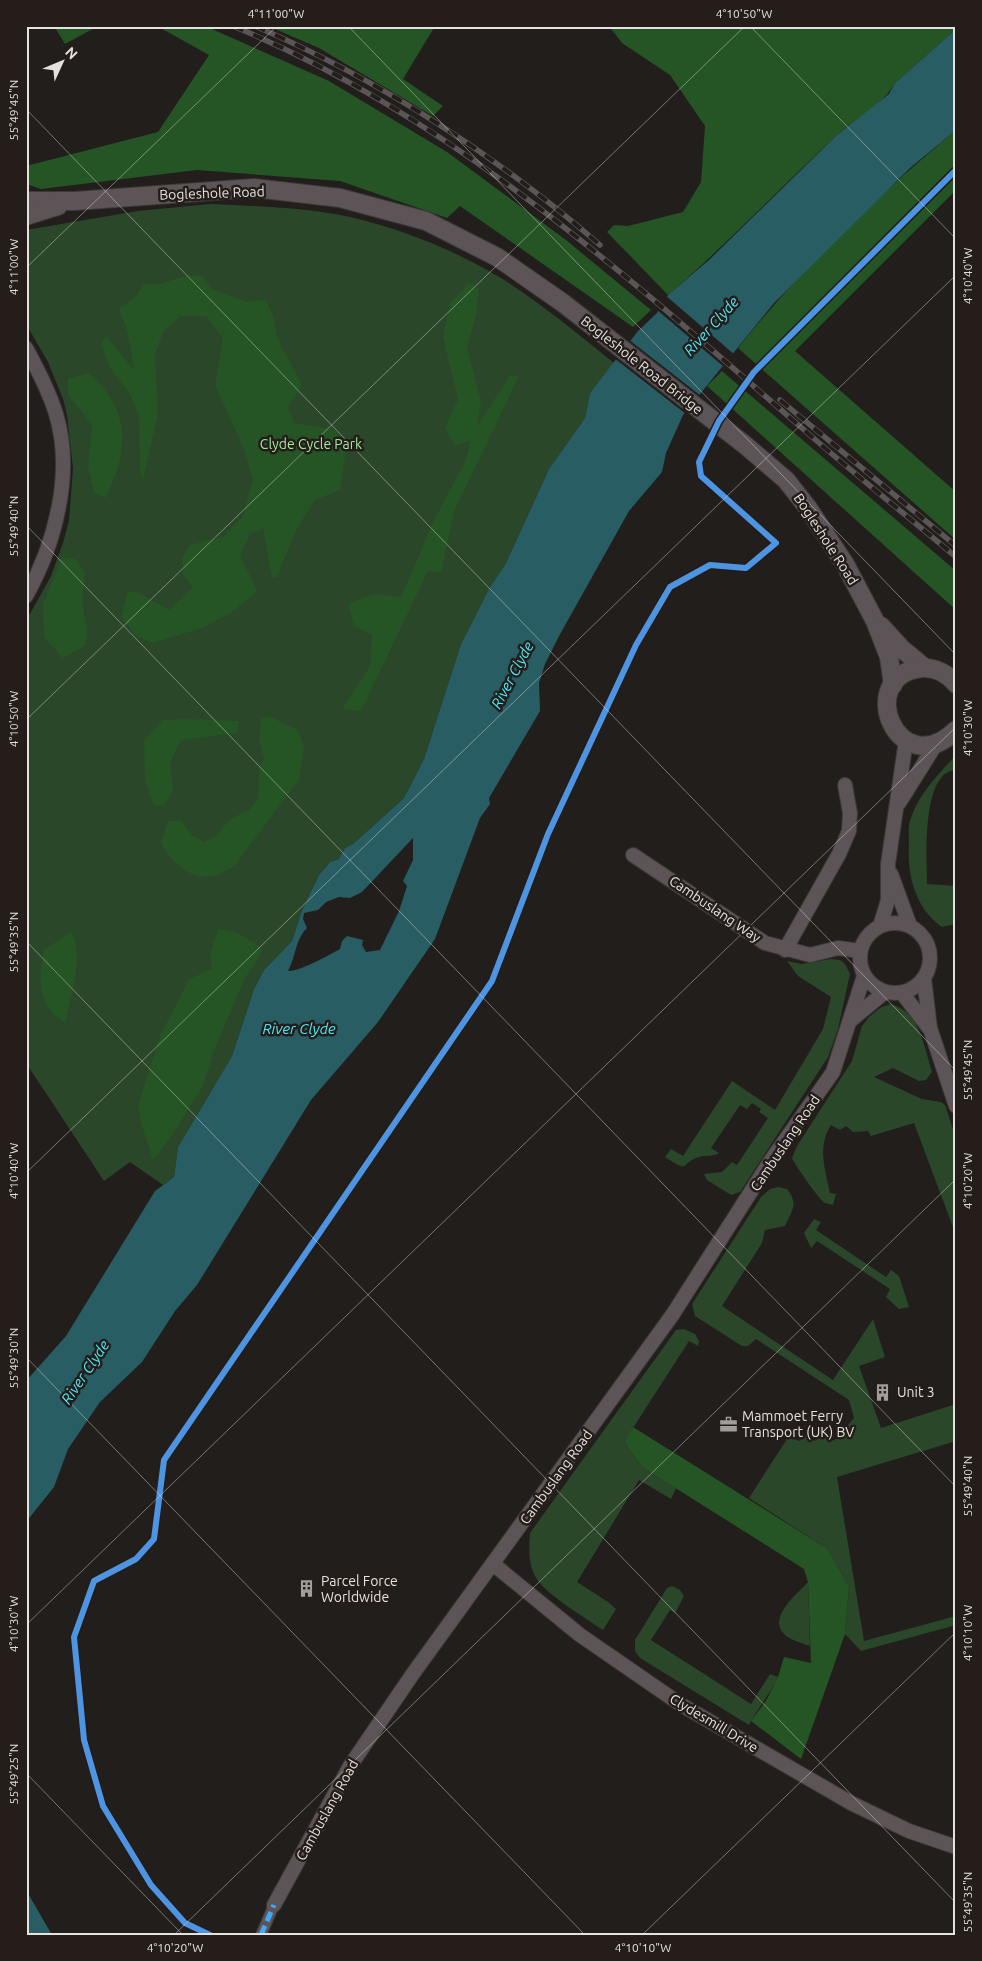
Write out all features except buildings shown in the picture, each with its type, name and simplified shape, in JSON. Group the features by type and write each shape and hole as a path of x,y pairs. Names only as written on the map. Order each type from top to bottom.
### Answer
{"street":[{"name":"Bogleshole Road","path":"26,201 75,201 254,188 340,198 426,221 497,257 563,303"},
{"name":"Bogleshole Road","path":"26,216 75,201"},
{"name":"Bogleshole Road Bridge","path":"563,303 745,445"},
{"path":"26,348 44,382 57,416 62,462 60,498 55,531 36,578 26,596"},
{"name":"Bogleshole Road","path":"745,445 786,480 808,508 846,564 875,621 889,657 893,685"},
{"name":"Bogleshole Road","path":"875,621 902,649 925,668 935,669 955,681"},
{"path":"925,668 912,670 901,676 893,685 887,701 886,712 890,724 906,740 920,745 936,744 947,739 956,730"},
{"path":"880,926 888,900 888,864 906,740"},
{"path":"896,808 936,744"},
{"path":"785,950 839,854 848,831 850,812 845,785"},
{"name":"Cambuslang Way","path":"633,855 766,943 785,950 810,954 838,948 860,951"},
{"path":"888,864 910,926"},
{"path":"890,923 910,926 919,932 929,950 928,970 924,978 911,990 902,993 885,992 877,989 864,976 859,960 860,951 867,936 880,926 890,923"},
{"name":"Cambuslang Road","path":"261,1935 274,1905 350,1766 412,1675 673,1314 771,1160 833,1072 864,976"},
{"path":"924,978 930,1028 956,1106"},
{"path":"851,1020 885,992"},
{"path":"902,993 930,1028"},
{"name":"Clydesmill Drive","path":"493,1564 580,1635 680,1704 850,1802 909,1831 956,1847"}],"green space":[{"path":"54,26 98,26 65,44"},
{"path":"157,26 205,26 329,81 447,152 566,240 651,310 633,327 460,206 447,218 340,181 197,170 41,189 26,184 26,166 158,132 209,55"},
{"path":"268,26 435,26 403,79 443,106 433,116 319,48"},
{"path":"609,26 956,26 956,29 895,83 876,105 837,135 668,295 607,232 614,225 628,226 683,212 701,182 705,126 670,75 622,43"},
{"path":"956,130 956,190 795,351 956,492 956,540 738,348 788,289 841,234"},
{"name":"Clyde Cycle Park","path":"210,204 288,208 335,214 378,224 442,247 482,267 516,288 545,308 614,363 590,393 585,418 549,469 505,565 490,587 461,644 424,759 404,798 353,844 345,848 339,859 330,862 319,875 302,910 292,941 264,970 254,989 232,1056 178,1147 174,1177 163,1185 130,1162 104,1181 26,1063 26,621 51,576 63,543 69,521 73,468 67,415 63,399 48,362 26,324 26,230 138,211"},
{"path":"188,275 202,276 211,289 247,302 266,300 273,315 277,338 302,385 288,408 295,423 335,430 347,444 340,490 315,500 297,528 277,577 272,577 263,528 250,534 240,555 257,591 235,610 205,627 153,643 135,635 121,617 128,591 139,593 169,610 193,587 183,575 182,557 190,545 223,537 243,516 253,480 244,449 215,385 223,338 206,316 181,316 163,332 155,355 158,414 143,479 140,473 139,416 128,391 110,368 101,343 106,336 134,370 127,329 119,309 135,297 144,284 160,284"},
{"path":"469,283 479,289 476,315 467,347 481,402 477,427 510,375 519,376 454,511 441,573 428,571 361,711 342,709 370,666 372,635 354,626 348,604 373,594 401,597 434,520 466,460 470,441 455,445 445,428 458,399 443,336 450,303"},
{"path":"722,371 956,571 956,610 707,386"},
{"path":"88,373 102,386 112,400 119,415 122,431 119,464 105,498 94,492 88,467 92,424 68,395 68,379"},
{"path":"62,557 75,559 85,572 82,602 87,631 86,645 63,658 44,637 43,604"},
{"path":"271,717 298,730 304,747 299,780 235,865 213,876 193,874 175,862 161,843 168,821 181,821 192,835 204,842 216,836 230,819 249,810 258,799 259,769 264,759 259,738 261,719"},
{"path":"163,720 239,721 237,733 181,740 170,763 173,790 164,806 154,805 145,781 144,740"},
{"path":"956,755 956,770 945,774 937,785 931,800 928,818 927,884 956,886 956,924 942,927 919,901 911,879 909,826 923,794"},
{"path":"218,929 242,935 263,950 244,980 214,1050 203,1086 172,1135 153,1160 138,1106 160,1036 189,979 212,969 210,955"},
{"path":"71,932 77,951 77,964 65,1023 51,1012 43,996 41,989 41,965 44,950"},
{"path":"831,959 840,960 845,964 850,974 838,1029 828,1057 740,1192 731,1195 707,1180 704,1174 722,1172 732,1162 737,1165 768,1118 759,1112 761,1109 752,1103 747,1109 740,1105 711,1148 719,1153 699,1157 684,1166 665,1157 671,1149 683,1156 732,1081 775,1110 823,1029 831,997 798,976 787,961 801,964"},
{"path":"890,1004 908,1014 914,1022 923,1041 932,1072 926,1080 919,1081 893,1068 874,1077 922,1099 941,1102 945,1105 956,1138 956,1235 914,1123 871,1136 868,1131 853,1132 846,1126 840,1130 831,1125 824,1142 823,1158 830,1193 836,1194 833,1205 825,1203 818,1196 792,1158 797,1146 852,1061 862,1026 880,1008"},
{"path":"778,1187 787,1189 791,1194 793,1207 790,1216 785,1226 765,1230 762,1243 722,1306 833,1380 873,1319 885,1357 859,1366 881,1428 956,1404 956,1441 837,1477 864,1641 956,1616 956,1625 861,1651 845,1634 849,1587 828,1549 749,1498 789,1436 799,1441 805,1435 815,1441 824,1433 834,1441 854,1418 849,1400 756,1339 748,1346 742,1346 695,1316 692,1304 761,1197 770,1189"},
{"path":"814,1219 821,1222 816,1230 886,1277 891,1270 899,1276 909,1307 899,1309 886,1297 890,1289 817,1241 811,1248 804,1233"},
{"path":"684,1329 695,1334 699,1341 698,1346 689,1341 624,1442 642,1467 676,1488 671,1499 639,1480 577,1582 616,1609 603,1630 546,1590 539,1582 530,1560 530,1533 676,1330"},
{"path":"633,1427 828,1549 849,1587 845,1634 801,1759 751,1721 767,1699 778,1677 784,1657 811,1663 808,1582 804,1569 642,1467 624,1442"},
{"path":"808,1582 810,1646 788,1637 781,1630 779,1623 784,1608"},
{"path":"672,1586 680,1590 684,1596 675,1613 670,1610 651,1640 751,1704 770,1674 778,1677 749,1725 640,1658 635,1651 635,1640 667,1588"}],"water":[{"name":"River Clyde","path":"956,29 956,130 910,168 774,303 683,415 666,453 662,472 629,511 545,664 539,683 540,711 489,798 490,804 480,818 435,939 378,1022 311,1100 197,1285 175,1311 142,1362 100,1402 68,1449 54,1487 26,1522 26,1381 66,1336 155,1191 174,1177 178,1147 232,1056 254,989 264,970 292,941 302,910 319,875 330,862 339,859 345,848 353,844 404,798 424,759 461,644 490,587 505,565 549,469 585,418 590,393 638,331 657,313 668,295 710,259 838,134 889,94 895,83","holes":["413,838 413,860 403,881 407,886 399,911 380,950 366,952 362,945 363,940 347,936 342,941 340,949 306,966 288,971 300,938 307,928 303,919 304,913 318,910 326,902 339,897 350,898 362,892"]},
{"path":"26,1890 52,1935 26,1935"}],"pier":[{"path":"665,295 735,355 724,367 656,309"},
{"path":"628,339 701,396 686,414 614,358"}],"railway":[{"path":"233,26 313,63 389,105 463,153 534,204 670,314 841,462 956,557"},
{"path":"255,26 347,70 436,122 521,181 600,245"},
{"path":"780,400 956,546"}],"marked path":[{"path":"261,1935 274,1905"}],"cycle path":[{"path":"210,1935 185,1923 151,1885 103,1806 84,1740 74,1637 94,1581 136,1559 154,1539 164,1460 492,981 548,834 636,645 670,587 710,565 746,568 776,543 701,476 699,462 719,421 754,372 956,170"}],"place":[{"name":"Unit 3","path":"883,1392"},
{"name":"Mammoet Ferry Transport (UK) BV","path":"728,1424"},
{"name":"Parcel Force Worldwide","path":"307,1589"}]}
